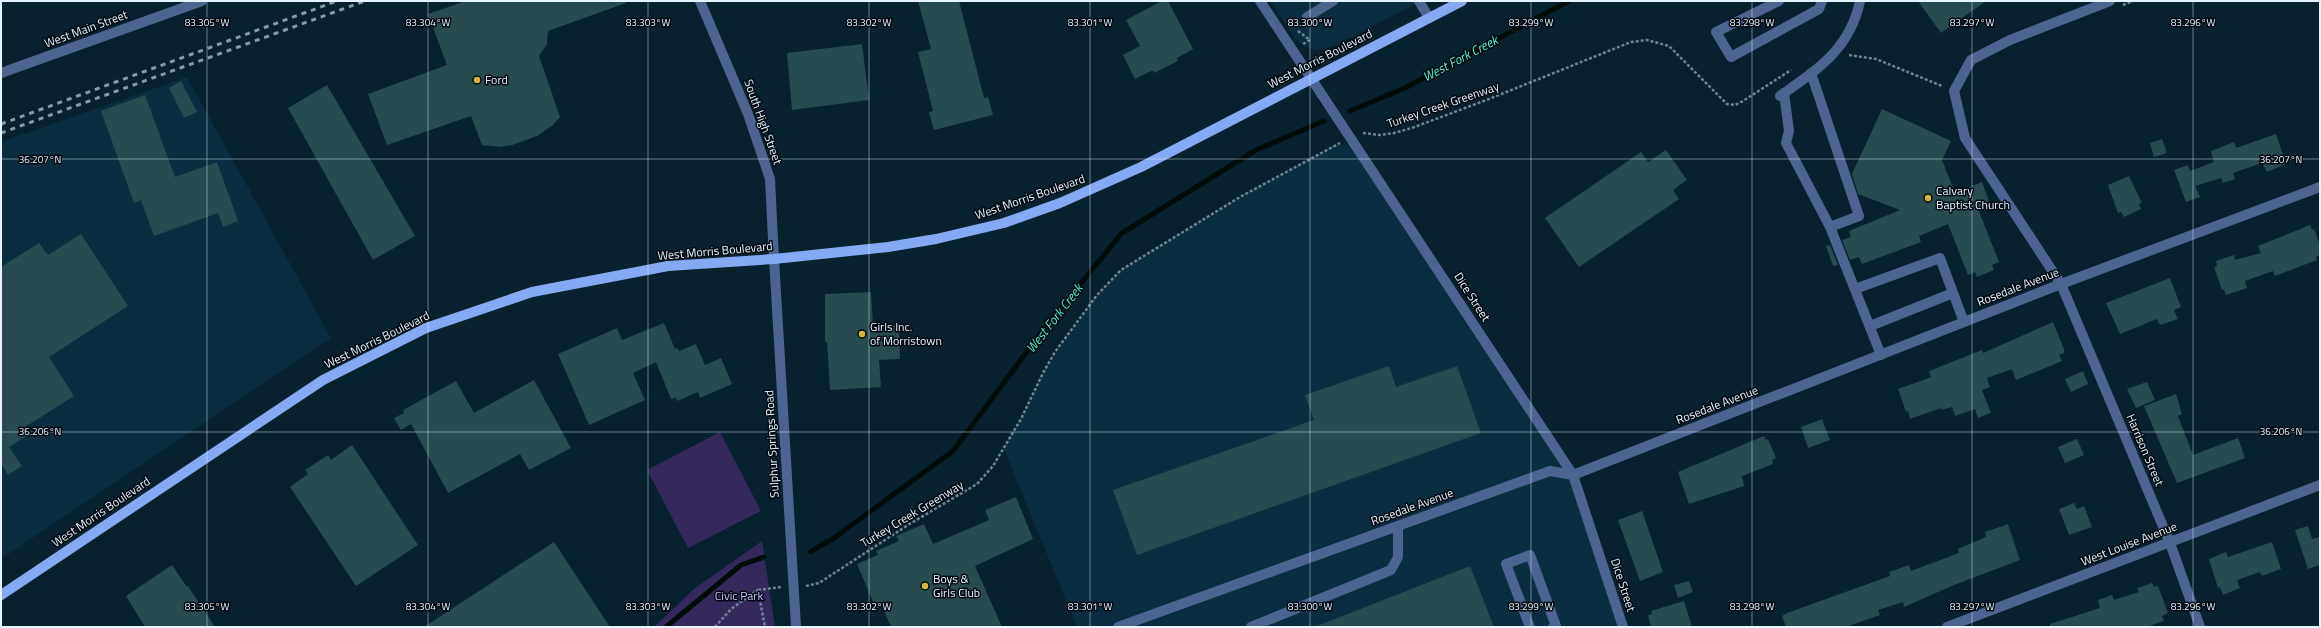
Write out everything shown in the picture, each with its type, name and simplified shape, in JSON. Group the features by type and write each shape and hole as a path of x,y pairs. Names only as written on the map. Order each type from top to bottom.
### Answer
{"main road":[{"name":"West Morris Boulevard","path":"1,595 323,380 426,328 532,292 668,266 774,259 888,247 936,239 1004,223 1060,203 1141,167 1462,1"}],"street":[{"name":"West Main Street","path":"1,73 202,1"},
{"name":"South High Street","path":"700,1 748,114 770,179 774,259"},
{"name":"Dice Street","path":"1260,1 1573,475 1623,627"},
{"path":"1307,17 1333,1"},
{"path":"1419,1 1428,18"},
{"path":"1779,1 1716,32 1731,57 1819,9 1822,1"},
{"path":"1860,1 1857,19 1836,52 1811,73 1782,94 1789,131 1786,143 1830,227 1881,354"},
{"path":"1954,91 1971,60 2010,40 2114,4"},
{"path":"1811,73 1858,216 1830,227"},
{"name":"Harrison Street","path":"1954,91 1965,138 2061,284 2170,543 2200,627"},
{"name":"Rosedale Avenue","path":"1118,627 1550,471 1573,475 2061,284 2320,187"},
{"path":"1855,290 1940,258 1964,322"},
{"name":"Sulphur Springs Road","path":"774,259 796,627"},
{"path":"1870,326 1953,293"},
{"name":"West Louise Avenue","path":"1947,627 2320,485"},
{"path":"1251,627 1391,570 1398,557 1398,526"},
{"path":"1530,627 1506,564 1530,556 1556,626 1553,627"}],"path":[{"path":"2114,4 2133,1"},
{"name":"Turkey Creek Greenway","path":"806,586 819,583 908,525 966,492 977,484 993,466 1021,418 1055,352 1097,295 1121,270 1240,198 1351,137 1358,134 1394,134 1412,128 1503,94 1631,42 1647,40 1669,46 1728,104 1735,105 1743,101 1792,69"},
{"path":"1836,52 1876,59 1954,91"},
{"path":"715,627 731,609 758,590 778,588"},
{"path":"758,590 765,627"}],"shaded area":[{"path":"1270,1 1422,1 1332,47 1312,50 1297,41"},
{"path":"187,77 331,338 1,559 1,142"},
{"path":"1335,145 1357,145 1573,475 1628,627 1077,627 1003,447 1030,403 1043,373 1097,295 1121,270 1240,197"}],"green space":[{"path":"720,432 761,511 688,548 647,470"},
{"name":"Civic Park","path":"762,541 775,627 654,627 694,589"}],"building":[{"name":"Ford","path":"466,1 626,1 626,3 548,31 547,44 539,56 560,117 553,125 537,136 512,145 501,147 482,145 471,116 387,145 368,94 447,65 428,14"},
{"path":"918,1 959,1 984,98 988,97 993,115 934,130 929,112 933,111 918,52 931,49"},
{"path":"1162,1 1168,1 1193,49 1177,58 1178,61 1154,73 1153,70 1135,79 1123,55 1140,46 1126,20"},
{"path":"1918,1 1986,1 1941,33"},
{"path":"862,44 869,100 792,110 787,53"},
{"path":"181,81 197,112 184,118 169,88"},
{"path":"327,85 415,236 373,260 288,108"},
{"path":"145,95 175,177 217,162 238,221 223,227 218,213 154,236 141,200 134,203 101,111"},
{"name":"Calvary Baptist Church","path":"1882,109 1951,141 1942,160 1955,193 1982,182 1990,204 1978,209 1999,262 1992,265 1994,270 1977,277 1975,272 1968,275 1948,224 1919,236 1921,242 1862,264 1859,257 1850,260 1842,240 1851,237 1849,231 1900,210 1858,194 1852,174"},
{"path":"2276,134 2286,164 2267,172 2262,163 2233,173 2235,179 2223,183 2221,178 2195,186 2200,197 2186,202 2174,170 2188,165 2190,171 2214,162 2211,151 2234,142 2236,148"},
{"path":"2162,139 2167,153 2154,157 2150,143"},
{"path":"1666,150 1687,180 1673,190 1679,199 1579,267 1545,218 1641,152 1648,162"},
{"path":"2129,176 2142,203 2139,204 2141,209 2124,217 2121,212 2118,213 2108,185"},
{"path":"2310,225 2312,230 2314,229 2320,245 2320,255 2316,257 2317,260 2275,276 2273,271 2245,281 2247,288 2226,295 2224,289 2222,290 2214,267 2217,266 2216,261 2234,255 2235,260 2261,253 2258,246"},
{"path":"81,234 128,306 49,357 74,396 22,429 26,436 9,447 22,466 8,475 1,464 1,267 39,243 48,255"},
{"path":"1830,245 1838,265 1833,266 1826,246"},
{"path":"2170,278 2181,307 2174,310 2178,319 2160,325 2157,319 2120,334 2106,303"},
{"name":"Girls Inc. of Morristown","path":"871,292 873,327 899,325 900,359 879,360 881,387 830,390 827,342 825,342 825,294"},
{"path":"2053,322 2064,349 2064,353 2059,355 2062,361 2016,380 2012,369 1987,378 1990,387 1982,390 1991,413 1978,418 1975,409 1955,416 1952,407 1941,410 1941,408 1910,419 1898,389 1931,377 1929,371 1982,350 1983,353"},
{"path":"664,323 675,349 677,348 679,351 696,344 705,365 721,358 732,384 700,398 698,392 677,401 676,398 671,399 656,362 633,373 645,400 589,425 558,354 617,328 622,340"},
{"path":"1389,366 1396,387 1457,366 1481,433 1137,555 1113,490 1314,420 1305,395"},
{"path":"2083,371 2088,384 2071,392 2065,379"},
{"path":"534,380 571,448 529,470 520,454 448,493 411,424 401,430 394,418 404,413 403,410 456,381 474,413"},
{"path":"2147,382 2155,400 2136,408 2127,389"},
{"path":"2176,394 2182,414 2178,416 2193,455 2238,438 2245,458 2177,483 2144,406"},
{"path":"1822,419 1830,440 1808,448 1801,427"},
{"path":"1764,436 1766,440 1768,439 1776,458 1772,460 1773,464 1742,476 1744,486 1689,504 1678,472"},
{"path":"2077,439 2084,455 2065,463 2058,447"},
{"path":"352,445 418,545 356,586 290,487 308,474 305,470 328,455 331,460"},
{"name":"Boys & Girls Club","path":"1016,497 1033,539 975,566 1002,627 891,627 882,606 876,609 857,564 878,555 876,551 899,541 896,536 924,524 933,544 989,520 985,510"},
{"path":"2074,503 2077,509 2084,506 2092,527 2069,535 2059,509"},
{"path":"1642,511 1663,572 1640,581 1618,520"},
{"path":"2008,524 2020,560 1954,585 1904,607 1903,602 1878,610 1880,615 1846,627 1786,627 1782,616 1787,613 1890,576 1889,572 1909,565 1911,571 1959,553 1958,549 1986,537 1985,532"},
{"path":"2308,526 2312,539 2320,537 2320,565 2308,569 2295,530"},
{"path":"554,542 610,627 424,627"},
{"path":"2272,542 2281,569 2262,576 2260,572 2237,580 2240,588 2223,595 2220,587 2218,588 2209,559 2226,552 2228,557"},
{"path":"172,565 215,627 145,627 126,596"},
{"path":"1470,566 1494,627 1317,627 1317,626"},
{"path":"1689,581 1693,592 1678,598 1674,585"},
{"path":"2152,583 2154,587 2158,586 2168,613 2162,616 2164,621 2146,627 2050,627 2050,624 2100,608 2098,600 2112,595 2114,600 2139,592 2137,588"},
{"path":"1684,601 1692,627 1651,627 1648,615 1652,614 1651,611"}],"waterway":[{"name":"West Fork Creek","path":"1350,111 1405,88 1569,1"},
{"name":"West Fork Creek","path":"810,552 834,538 953,451 1046,326 1122,233 1256,150 1324,121"},
{"name":"West Fork Creek","path":"666,627 741,565 764,557"}],"railway":[{"path":"1,124 337,1"},
{"path":"1,133 365,1"}],"place":[{"name":"Ford","path":"477,80"},
{"name":"Calvary Baptist Church","path":"1928,198"},
{"name":"Girls Inc. of Morristown","path":"862,334"},
{"name":"Boys & Girls Club","path":"925,586"}]}
